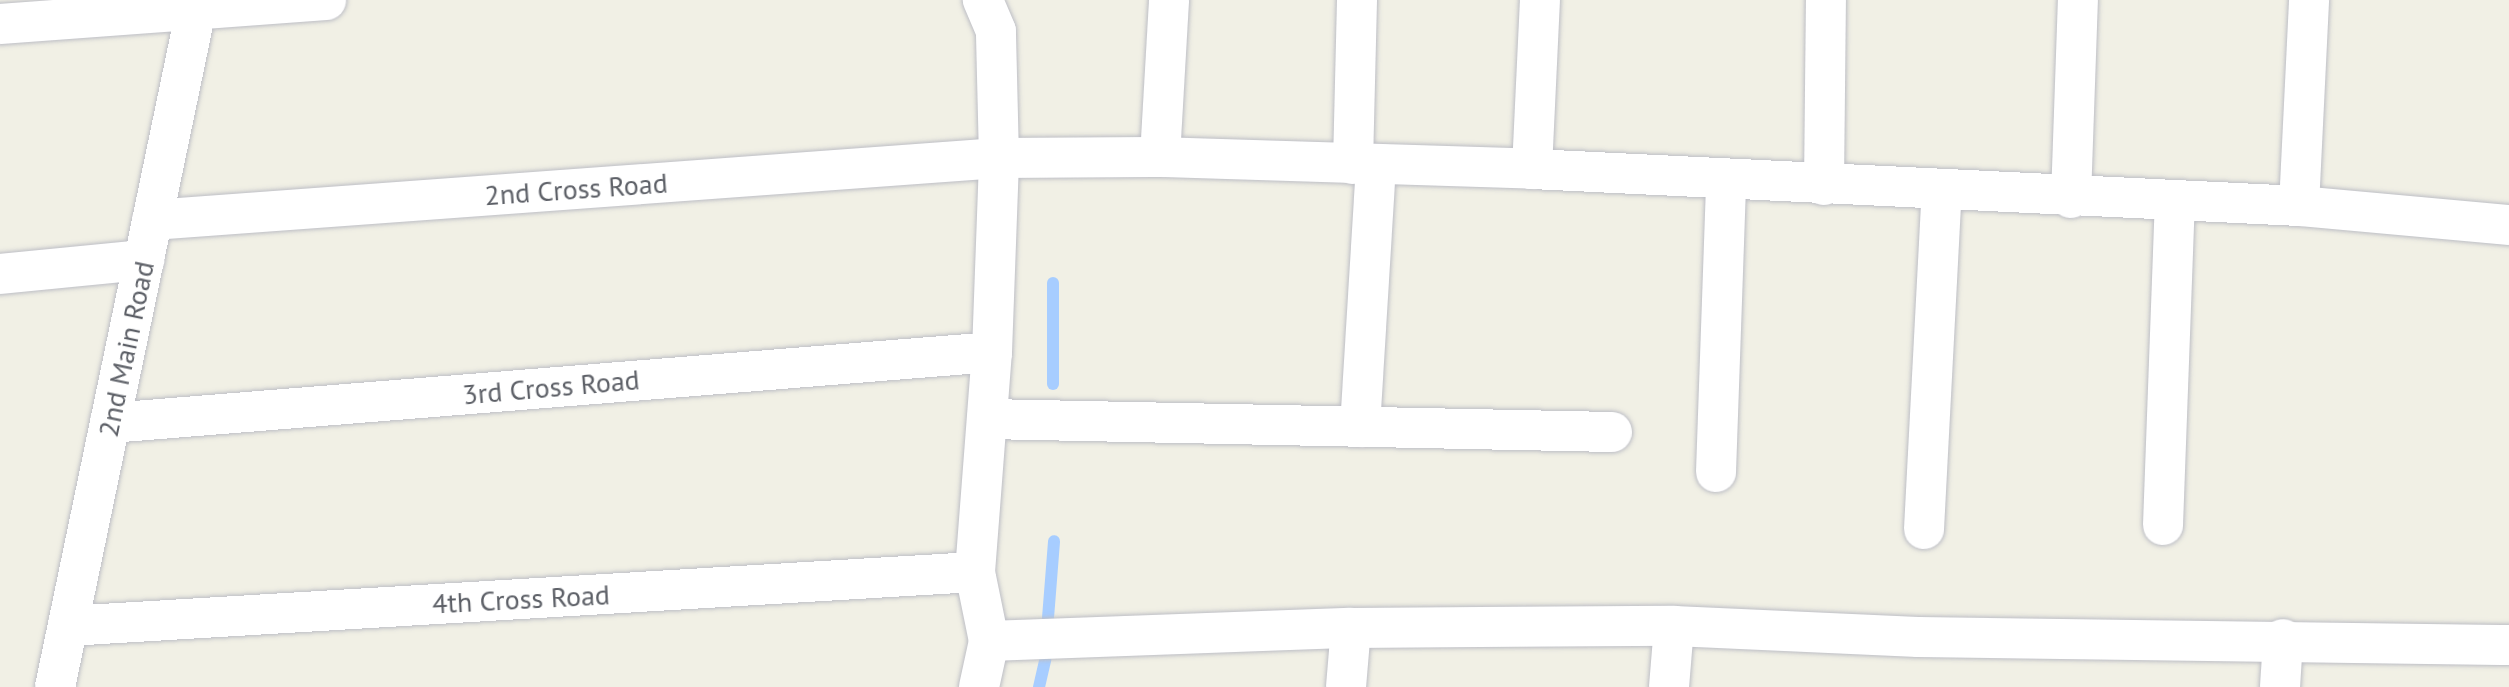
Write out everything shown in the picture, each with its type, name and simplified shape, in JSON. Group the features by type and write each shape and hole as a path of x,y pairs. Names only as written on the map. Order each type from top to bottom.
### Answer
{"street":[{"path":"979,687 989,641 975,572 992,352 999,158 996,31 983,0"},
{"path":"1160,157 1169,0"},
{"path":"1357,0 1364,164 1360,427"},
{"path":"1532,169 1540,0"},
{"path":"1824,185 1826,0"},
{"path":"2071,198 2078,0"},
{"path":"2299,206 2309,0"},
{"path":"0,24 311,1"},
{"name":"2nd Main Road","path":"55,687 196,10"},
{"name":"2nd Cross Road","path":"152,220 999,158 1160,157 1532,169 2071,198 2299,206 2509,225"},
{"path":"1716,472 1726,179"},
{"path":"1924,529 1942,191"},
{"path":"2163,525 2175,201"},
{"path":"0,274 144,260"},
{"name":"3rd Cross Road","path":"110,423 992,352"},
{"path":"987,419 1612,432"},
{"name":"4th Cross Road","path":"68,626 975,572"},
{"path":"989,641 1351,628 1674,626 1918,637 2283,639 2509,645"},
{"path":"1669,687 1674,626"},
{"path":"1346,687 1351,628"},
{"path":"2280,687 2283,639"}],"waterway":[{"path":"1053,283 1053,384"},
{"path":"1048,618 1054,541"},
{"path":"1039,687 1045,660"}]}
